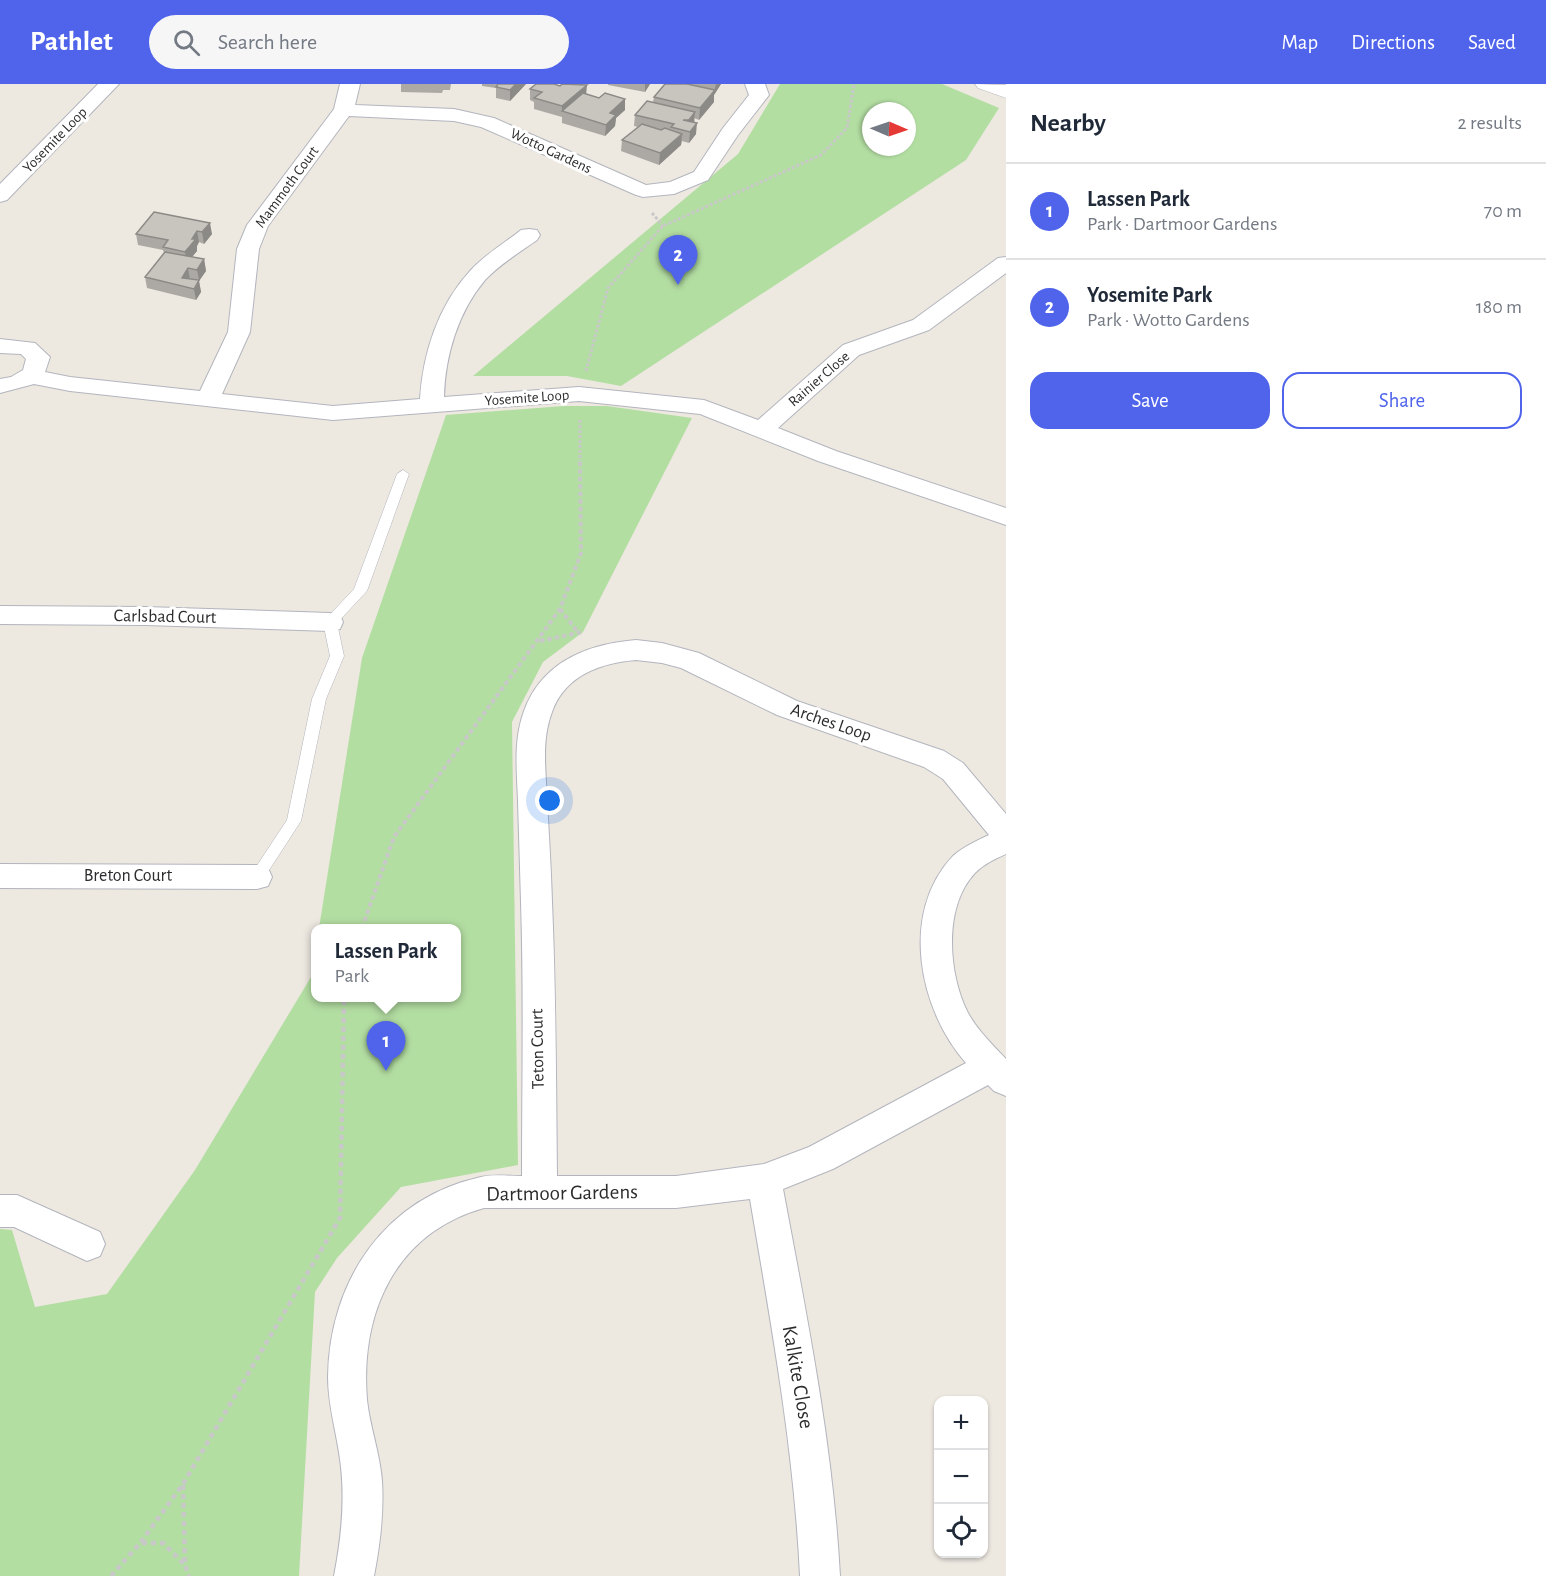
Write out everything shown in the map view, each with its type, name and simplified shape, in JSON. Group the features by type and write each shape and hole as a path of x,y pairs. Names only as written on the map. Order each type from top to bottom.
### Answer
{"main road":[{"path":"985,84 1006,92"}],"street":[{"name":"Yosemite Loop","path":"0,196 109,84"},
{"name":"Mammoth Court","path":"208,399 239,332 248,249 258,225 344,110 350,84"},
{"name":"Wotto Gardens","path":"344,110 454,115 487,122 643,191 674,188 700,176 759,95 755,84"},
{"path":"432,406 433,380 441,341 454,310 478,275 529,235"},
{"name":"Rainier Close","path":"761,430 851,350 921,325 1006,263"},
{"path":"0,346 18,346 33,352 38,357 38,364 31,376 13,384 0,386"},
{"name":"Yosemite Loop","path":"31,376 70,384 333,413 579,394 704,408 826,456 1006,517"},
{"name":"Carlsbad Court","path":"0,615 145,616 330,622"},
{"name":"Arches Loop","path":"537,905 530,737 535,714 544,695 557,678 578,663 601,655 623,642 691,661 788,709 934,759 952,771 1006,835"},
{"path":"999,1073 963,1034 943,993 938,956 937,921 947,890 961,868 981,852 1006,840"},
{"name":"Breton Court","path":"0,876 256,877"},
{"name":"Teton Court","path":"537,905 540,1192"},
{"name":"Dartmoor Gardens","path":"354,1576 360,1546 362,1475 359,1451 352,1431 347,1401 346,1361 351,1330 358,1302 371,1274 411,1227 450,1202 484,1192 676,1192 726,1187 764,1180 821,1158 999,1073"},
{"name":"Kalkite Close","path":"764,1180 813,1459 819,1514 820,1576"},
{"path":"0,1211 17,1211 87,1244"}],"lane":[{"path":"256,877 294,821 319,699 337,656 330,622 360,591 403,474"}],"path":[{"path":"363,924 394,837 539,641 560,609 581,553 579,394 608,288 663,226 821,155 847,128 854,84"},
{"path":"560,609 577,631"},
{"path":"111,1576 141,1542 183,1484 340,1218 344,1002"},
{"path":"183,1484 185,1565 189,1576"},
{"path":"141,1542 163,1543 185,1565"}],"green space":[{"path":"780,84 942,84 999,108 966,160 621,386 567,376 473,376 738,154"},
{"path":"564,406 607,406 692,418 583,632 543,662 512,722 518,1165 401,1187 337,1258 315,1292 299,1576 0,1576 0,1229 12,1230 35,1307 107,1294 195,1170 311,977 311,1002 461,1002 461,924 320,924 362,658 446,415"}],"building":[{"path":"498,84 516,84 510,90 496,87"},
{"path":"536,84 587,85 562,106 534,98 542,92 530,89"},
{"path":"665,84 687,84 715,90 700,108 654,97"},
{"path":"583,93 599,98 605,93 625,99 610,113 616,115 606,125 562,111"},
{"path":"647,101 695,112 689,120 683,120 697,123 690,132 671,127 674,124 635,115"},
{"path":"642,124 682,134 660,153 622,140"},
{"path":"154,212 210,223 202,232 197,231 192,239 196,239 185,252 163,247 168,240 136,234"},
{"path":"165,252 204,259 197,270 188,268 182,278 199,280 194,289 145,277"}],"place":[{"name":"Yosemite Park","path":"678,285"},
{"name":"Lassen Park","path":"386,1071"}]}
